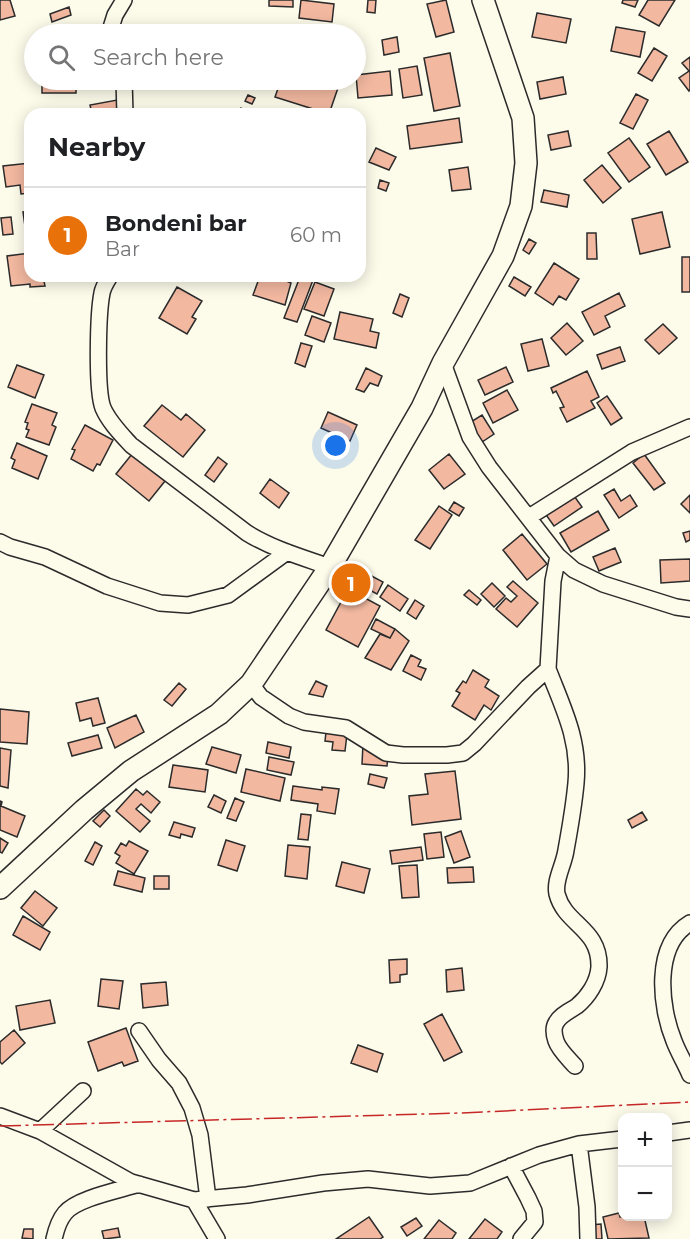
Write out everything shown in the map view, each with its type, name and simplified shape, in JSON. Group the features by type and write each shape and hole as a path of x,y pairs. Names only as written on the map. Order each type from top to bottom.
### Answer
{"street":[{"path":"112,24 124,0"},
{"path":"0,888 84,810 131,771 219,714 251,684 330,567 422,408 443,363 503,256 521,206 526,163 523,118 483,0"},
{"path":"124,90 125,108"},
{"path":"107,282 103,290 100,321 99,377 103,407 115,427 131,445 255,537 286,552 330,567"},
{"path":"443,363 471,437 489,467 558,556 574,570 603,584 676,607 690,609"},
{"path":"529,517 632,452 690,427"},
{"path":"0,542 45,557 107,586 149,600 189,605 228,595 286,552"},
{"path":"558,556 553,582 548,669 564,708 577,756 576,784 566,852 556,887 558,897 565,909 586,930 593,941 599,966 598,977 591,991 578,1005 561,1017 554,1030 556,1042 575,1066"},
{"path":"251,684 261,697 289,716 304,722 346,728 386,753 447,755 463,753 474,744 548,669"},
{"path":"690,923 675,936 662,971 666,1010 673,1039 690,1075"},
{"path":"139,1031 159,1060 179,1083 192,1108 200,1135 201,1200 218,1239"},
{"path":"40,1131 83,1091"},
{"path":"0,1116 40,1131 131,1182 201,1200 368,1179 430,1186 470,1183 539,1155 579,1144 618,1139"},
{"path":"672,1132 690,1130"},
{"path":"579,1144 587,1207 588,1239"},
{"path":"511,1166 534,1211 535,1221 521,1239"},
{"path":"54,1239 57,1226 65,1212 83,1201 139,1184"}],"building":[{"path":"0,0 10,0 15,16 0,20"},
{"path":"269,0 293,0 293,7 269,6"},
{"path":"301,0 334,4 332,22 299,18"},
{"path":"368,0 376,0 375,13 367,12"},
{"path":"446,0 454,32 436,37 427,4"},
{"path":"623,0 638,0 635,7 622,3"},
{"path":"648,0 675,0 659,26 639,15"},
{"path":"69,7 71,15 52,22 50,14"},
{"path":"537,13 571,19 566,43 532,37"},
{"path":"616,27 645,32 640,57 611,51"},
{"path":"397,37 399,52 384,55 382,40"},
{"path":"654,48 667,56 652,81 638,73"},
{"path":"450,53 460,106 434,111 424,58"},
{"path":"690,57 689,91 679,78 689,71 682,63"},
{"path":"417,66 422,95 403,98 399,69"},
{"path":"390,71 392,95 358,98 357,90 366,90 366,74"},
{"path":"563,77 566,94 540,99 537,82"},
{"path":"42,90 76,90 76,93 42,93"},
{"path":"277,90 337,90 331,108 310,108 275,97"},
{"path":"636,94 648,100 633,129 620,123"},
{"path":"248,95 255,98 252,104 245,101"},
{"path":"117,100 119,108 91,108 90,105"},
{"path":"459,118 462,142 410,149 407,126"},
{"path":"568,131 571,146 551,150 548,135"},
{"path":"669,131 688,162 666,175 647,144"},
{"path":"629,138 650,167 629,182 608,153"},
{"path":"376,148 396,157 389,170 369,162"},
{"path":"24,164 24,194 21,194 20,185 6,187 3,166"},
{"path":"602,165 621,188 603,203 584,180"},
{"path":"468,167 471,189 452,191 449,170"},
{"path":"380,180 389,183 386,191 378,188"},
{"path":"544,190 569,195 567,207 541,202"},
{"path":"662,212 670,247 640,254 632,219"},
{"path":"11,217 13,234 3,235 1,218"},
{"path":"587,233 596,233 597,259 587,259"},
{"path":"529,239 536,243 529,254 523,250"},
{"path":"24,254 24,282 44,282 45,286 30,287 30,284 11,286 7,256"},
{"path":"682,257 690,257 690,292 682,292"},
{"path":"554,263 579,279 566,300 559,296 553,305 535,293"},
{"path":"514,277 531,287 525,296 509,286"},
{"path":"258,282 291,283 285,305 253,295"},
{"path":"298,282 312,282 297,322 284,318"},
{"path":"315,282 334,289 324,316 304,309"},
{"path":"177,287 202,301 192,317 196,319 187,334 159,318"},
{"path":"619,293 625,306 605,316 610,327 594,335 582,312"},
{"path":"400,294 409,298 402,317 393,313"},
{"path":"340,312 373,319 370,331 379,333 376,348 334,339"},
{"path":"312,316 331,323 324,342 305,335"},
{"path":"567,323 583,341 566,355 551,338"},
{"path":"663,324 677,338 659,354 645,340"},
{"path":"542,339 549,366 528,371 521,344"},
{"path":"301,343 312,346 305,367 295,363"},
{"path":"620,347 625,361 602,369 597,355"},
{"path":"17,365 44,375 35,398 8,387"},
{"path":"506,367 513,382 485,395 478,380"},
{"path":"366,368 382,376 378,386 370,383 364,392 356,389"},
{"path":"587,371 599,397 591,401 595,408 567,422 560,408 564,407 556,391 553,393 551,388"},
{"path":"507,390 518,410 493,423 483,403"},
{"path":"607,396 622,418 611,425 597,403"},
{"path":"32,404 57,413 52,425 56,427 49,445 26,437 29,430 26,429 28,423 25,422"},
{"path":"162,405 181,420 186,414 205,430 183,457 144,426"},
{"path":"328,412 357,425 350,441 321,428"},
{"path":"482,415 494,434 479,444 466,425"},
{"path":"85,425 113,440 100,465 97,464 93,471 71,459 75,450 72,449"},
{"path":"17,443 47,456 38,479 12,468 15,460 11,458"},
{"path":"132,454 165,481 149,501 116,474"},
{"path":"449,454 465,474 444,489 429,470"},
{"path":"644,454 665,483 654,490 633,463"},
{"path":"218,457 227,464 214,482 205,475"},
{"path":"270,479 289,493 279,508 260,493"},
{"path":"614,489 621,501 630,495 637,506 619,518 604,495"},
{"path":"572,493 582,507 554,526 544,512"},
{"path":"690,495 690,513 681,504"},
{"path":"454,502 464,508 459,516 449,510"},
{"path":"439,506 452,515 430,549 415,540"},
{"path":"598,511 609,530 571,552 560,533"},
{"path":"690,531 690,540 686,542 683,533"},
{"path":"522,534 547,564 527,580 503,550"},
{"path":"615,548 621,562 599,571 593,557"},
{"path":"690,559 690,581 661,583 660,560"},
{"path":"364,572 383,582 377,594 358,584"},
{"path":"513,581 538,603 517,627 496,609 506,598 511,602 517,596 507,587"},
{"path":"492,583 505,596 494,607 481,594"},
{"path":"388,585 408,599 400,611 380,597"},
{"path":"348,589 380,606 358,647 326,630"},
{"path":"469,590 481,600 477,605 464,595"},
{"path":"415,600 424,606 416,619 407,613"},
{"path":"376,619 395,629 390,638 371,629"},
{"path":"395,629 409,641 391,670 365,658 380,634 390,638"},
{"path":"411,655 421,660 418,666 426,669 421,680 403,671"},
{"path":"473,670 489,680 485,687 499,696 491,710 484,705 475,720 452,706 460,693 456,691 463,681 466,683"},
{"path":"316,681 327,686 323,697 309,694"},
{"path":"179,683 186,689 172,706 164,700"},
{"path":"98,698 105,723 93,726 91,718 80,721 76,703"},
{"path":"0,709 29,712 27,744 0,742"},
{"path":"136,715 144,732 115,748 107,728"},
{"path":"326,732 347,734 345,751 332,750 333,742 325,741"},
{"path":"98,735 102,748 72,756 68,743"},
{"path":"268,742 291,747 289,758 266,753"},
{"path":"363,744 389,745 387,766 362,764"},
{"path":"212,747 241,755 236,773 206,764"},
{"path":"0,748 11,750 8,788 0,786"},
{"path":"269,757 294,762 291,775 267,770"},
{"path":"173,765 208,770 205,792 169,787"},
{"path":"246,769 285,778 280,801 241,792"},
{"path":"455,771 461,819 412,825 409,796 428,794 425,774"},
{"path":"370,774 387,778 384,788 368,784"},
{"path":"293,786 322,790 322,787 339,789 335,814 317,811 318,804 291,800"},
{"path":"136,789 143,795 147,791 160,802 151,813 141,804 136,809 150,821 140,832 116,811"},
{"path":"214,795 226,801 221,813 208,807"},
{"path":"235,798 244,802 236,821 227,818"},
{"path":"0,801 1,806 25,816 17,837 0,830"},
{"path":"104,810 110,816 100,827 93,821"},
{"path":"642,812 647,820 632,828 628,820"},
{"path":"301,814 311,815 308,840 298,839"},
{"path":"174,822 195,828 192,837 181,834 180,838 169,835"},
{"path":"461,831 470,857 454,863 445,837"},
{"path":"441,832 444,857 427,859 424,834"},
{"path":"0,838 8,843 2,853 0,852"},
{"path":"226,840 245,846 237,871 218,865"},
{"path":"129,841 148,851 134,874 116,863 120,856 115,853 121,843 126,846"},
{"path":"95,842 102,846 93,865 85,861"},
{"path":"288,845 310,847 307,879 285,876"},
{"path":"421,847 423,860 392,864 390,851"},
{"path":"342,862 370,869 364,893 336,886"},
{"path":"417,865 419,897 402,898 399,866"},
{"path":"473,867 474,882 448,883 447,868"},
{"path":"118,871 145,878 142,892 114,885"},
{"path":"154,876 169,876 169,889 154,889"},
{"path":"35,891 57,908 43,926 21,908"},
{"path":"23,916 50,932 40,950 13,935"},
{"path":"407,959 407,974 400,975 400,982 390,983 389,960"},
{"path":"462,968 464,990 447,992 446,970"},
{"path":"101,979 123,981 119,1009 98,1006"},
{"path":"166,982 168,1005 143,1008 141,984"},
{"path":"50,1000 55,1023 20,1030 16,1006"},
{"path":"442,1014 462,1052 444,1061 424,1024"},
{"path":"126,1028 138,1061 124,1066 122,1062 98,1071 88,1042"},
{"path":"14,1030 25,1043 2,1064 0,1062 0,1042"},
{"path":"358,1045 383,1054 377,1072 351,1063"},
{"path":"618,1213 618,1221 645,1221 649,1238 608,1239 603,1217"},
{"path":"369,1217 383,1237 380,1239 336,1239"},
{"path":"416,1218 422,1226 407,1236 401,1227"},
{"path":"485,1219 502,1232 497,1239 469,1239"},
{"path":"439,1220 456,1233 452,1239 424,1239"},
{"path":"601,1224 602,1239 590,1239 589,1225"},
{"path":"118,1228 120,1237 104,1239 102,1231"},
{"path":"24,1229 33,1229 33,1239 22,1238"}],"power":[{"path":"0,1126 461,1113 690,1102"}],"place":[{"name":"Bondeni bar","path":"351,583"}]}
